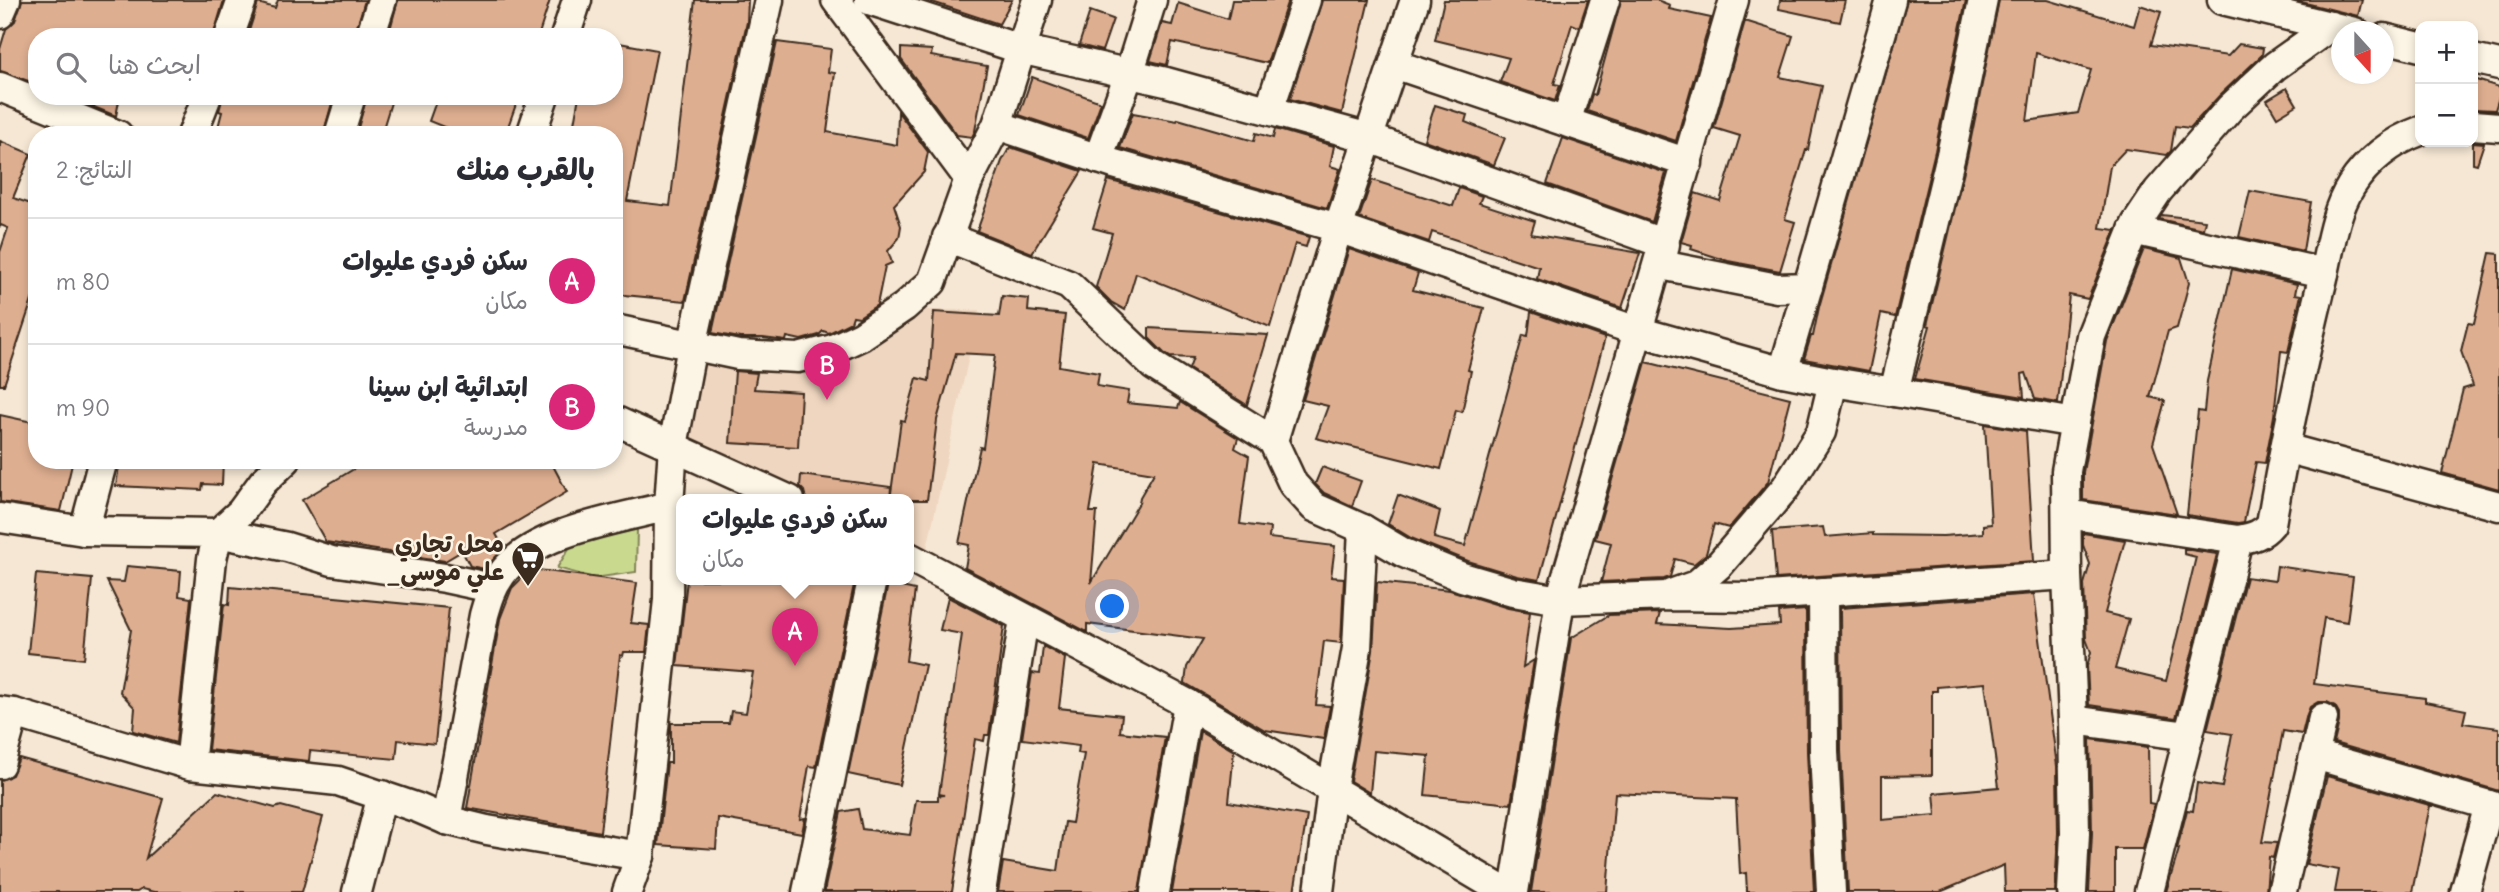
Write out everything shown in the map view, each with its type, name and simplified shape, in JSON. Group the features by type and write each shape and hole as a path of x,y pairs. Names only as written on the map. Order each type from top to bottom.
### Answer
{"street":[{"path":"0,14 6,0"},
{"path":"232,28 242,0"},
{"path":"373,28 382,0"},
{"path":"568,28 578,0"},
{"path":"627,892 640,856 668,600 673,446 692,346 769,0"},
{"path":"836,0 969,179"},
{"path":"869,0 1020,50 1129,74 1369,138 1665,244"},
{"path":"623,331 738,355 798,358 833,349 862,337 904,307 932,282 969,179 997,125 1037,0"},
{"path":"1098,159 1152,0"},
{"path":"1269,110 1306,0"},
{"path":"1273,441 1338,228 1415,0"},
{"path":"1566,122 1605,0"},
{"path":"1514,892 1560,600 1734,0"},
{"path":"1783,372 1891,0"},
{"path":"1894,392 1951,155 1983,0"},
{"path":"2222,0 2331,26"},
{"path":"2072,892 2075,834 2066,471 2091,336 2133,230 2158,191 2231,108 2275,66 2331,36"},
{"path":"2394,40 2415,46"},
{"path":"2478,60 2499,65"},
{"path":"1394,64 1688,163"},
{"path":"0,87 28,98"},
{"path":"44,105 96,126"},
{"path":"195,126 204,105"},
{"path":"342,126 348,105"},
{"path":"533,126 541,105"},
{"path":"997,125 1098,159 1338,228 1637,331 1783,372 2075,423"},
{"path":"2478,125 2499,127"},
{"path":"2067,514 2238,540 2256,537 2272,524 2285,448 2338,213 2350,187 2371,160 2403,137 2415,133"},
{"path":"2133,230 2324,273"},
{"path":"947,237 1069,285 1154,366 1273,441 1293,484 1314,507 1363,529 1404,553 1462,577 1513,592 1560,600 1667,596 1753,597 2067,575"},
{"path":"1665,244 1661,265 1777,288 1808,287"},
{"path":"1667,596 1696,585 1720,564 1786,487 1821,432 1833,382"},
{"path":"623,424 777,494"},
{"path":"2285,448 2499,506"},
{"path":"84,531 101,469"},
{"path":"190,765 212,559 218,533 241,512 263,482 277,469"},
{"path":"446,820 484,615 492,588 510,564 550,538 669,506"},
{"path":"0,518 84,531 218,533 287,547 332,561 492,588"},
{"path":"1319,892 1332,789 1357,648 1363,529"},
{"path":"2149,892 2238,540"},
{"path":"914,560 1024,619 1104,657 1188,704 1505,892"},
{"path":"807,892 871,585"},
{"path":"1823,592 1824,751 1831,892"},
{"path":"981,892 1024,619"},
{"path":"1155,892 1188,704"},
{"path":"0,764 7,712 190,765 338,781 446,820 487,830 640,856"},
{"path":"2283,892 2323,718"},
{"path":"2073,720 2188,736"},
{"path":"2315,755 2494,806 2465,892"},
{"path":"357,892 382,795"}],"shaded area":[{"path":"917,310 979,310 926,553 914,547 914,494 802,494 685,438 704,360 825,362"}],"green space":[{"path":"637,529 636,572 594,578 557,568 571,545"}],"building":[{"path":"22,0 224,0 216,28 28,28 28,81 0,71 0,49 6,29 15,21"},
{"path":"278,0 365,0 357,28 250,28 258,3 275,8"},
{"path":"398,0 550,0 541,28 390,28"},
{"path":"695,0 748,0 747,22 685,301 623,295 623,126 574,126 577,105 623,105 623,44 657,50 627,201 670,206"},
{"path":"926,0 1012,0 999,24"},
{"path":"1232,0 1288,0 1267,63 1172,42 1167,65 1150,61 1162,23 1172,25 1178,3 1228,19"},
{"path":"1322,0 1369,0 1342,113 1290,99"},
{"path":"1444,0 1588,0 1579,27 1572,24 1554,84 1560,85 1555,101 1500,82 1509,58 1435,40"},
{"path":"1621,0 1657,0 1670,5 1669,9 1711,18 1676,141 1587,111 1592,94 1595,95"},
{"path":"1780,0 1845,0 1840,22 1779,9"},
{"path":"1907,0 1966,0 1935,151 1895,317 1881,314 1869,371 1804,359 1813,336"},
{"path":"1999,0 2048,0 2134,26 2140,5 2161,12 2151,45 2228,56 2239,44 2263,48 2262,55 2190,128 2175,126 2171,151 2167,155 2126,149 2110,166 2100,228 2116,230 2088,299 2069,295 2058,403 2035,399 2026,373 2022,374 2024,397 1915,379 1930,326 1927,325 1967,158","holes":["2036,53 2091,70 2078,113 2027,121"]},
{"path":"2293,0 2362,0 2358,16"},
{"path":"1090,11 1113,19 1102,51 1079,45"},
{"path":"1745,21 1793,36 1780,77 1822,86 1808,150 1785,219 1795,222 1780,271 1728,261 1691,249 1692,245 1681,242 1695,193 1720,201 1740,136 1714,128"},
{"path":"777,42 831,49 828,72 835,73 827,132 897,145 898,112 928,152 924,172 894,205 901,226 899,238 888,251 892,263 885,266 877,305 859,317 853,316 851,322 829,333 823,331 819,335 801,340 787,337 786,341 712,333"},
{"path":"901,48 932,50 931,56 987,66 972,137 957,135 901,59"},
{"path":"1032,77 1101,102 1088,138 1019,115"},
{"path":"2478,81 2499,87 2495,110 2478,109"},
{"path":"2287,88 2297,105 2277,117 2267,100"},
{"path":"89,105 118,105 116,116"},
{"path":"221,105 331,105 326,126 218,126 222,112 219,111"},
{"path":"364,105 390,105 384,126 359,126"},
{"path":"435,105 516,105 508,126 442,126 429,121"},
{"path":"1435,105 1467,115 1465,122 1505,138 1494,165 1424,140"},
{"path":"1133,113 1177,121 1178,119 1254,141 1256,133 1273,138 1275,129 1334,146 1330,166 1340,169 1327,208 1120,148"},
{"path":"1563,138 1666,173 1652,222 1547,184"},
{"path":"0,141 28,153 28,161 13,198 28,203 28,312 4,385 0,385 0,252 8,228 1,225 0,227"},
{"path":"2478,142 2484,143 2477,164 2473,163 2473,147 2478,147"},
{"path":"1010,147 1082,171 1032,253 977,231 1002,161"},
{"path":"1108,180 1309,237 1306,247 1295,244 1270,327 1136,273 1125,310 1111,302 1096,287 1112,233 1093,228"},
{"path":"1372,180 1453,206 1459,188 1482,196 1479,203 1535,221 1531,234 1640,253 1622,308 1537,279 1539,267 1432,232 1429,242 1359,218"},
{"path":"2250,191 2311,202 2303,251 2239,237"},
{"path":"2162,215 2205,220 2203,229 2159,219"},
{"path":"1349,249 1418,273 1413,290 1484,308 1468,370 1471,371 1462,412 1456,410 1441,469 1316,438 1328,406 1303,400"},
{"path":"2144,249 2181,258 2189,283 2177,328 2168,331 2150,397 2165,401 2153,444 2177,514 2083,500 2083,472 2107,341"},
{"path":"2490,253 2499,254 2499,489 2442,473 2463,389 2473,386 2461,351 2468,323 2474,324"},
{"path":"2232,269 2297,284 2295,294 2301,295 2288,352 2281,351 2274,416 2265,463 2256,462 2244,522 2238,523 2187,515 2198,411 2204,412 2207,381"},
{"path":"1002,296 1029,299 1028,311 1065,315 1059,366 1099,373 1097,386 1129,391 1127,403 1178,408 1180,402 1238,438 1235,448 1249,456 1240,524 1270,528 1269,538 1335,546 1331,577 1344,578 1341,643 1324,641 1316,705 1330,706 1324,739 1265,730 1185,683 1187,667 1203,639 1087,624 1087,632 965,568 969,545 959,543 980,447 983,448 995,355 956,353 937,420 927,500 914,500 914,494 891,494 901,420 905,421 917,378 929,381 934,312 999,316","holes":["1098,464 1154,473 1139,503 1091,583 1097,512 1090,512"]},
{"path":"1531,312 1605,338 1539,580 1468,561 1411,538 1388,524 1398,495 1440,511 1434,538 1465,546 1523,335 1528,336"},
{"path":"1149,328 1268,335 1247,405 1189,369 1193,358 1170,357 1164,353 1149,338"},
{"path":"1646,362 1790,398 1768,482 1729,528 1714,524 1706,554 1694,564 1675,559 1670,577 1664,579 1601,582 1611,543 1595,539"},
{"path":"735,371 757,373 754,389 801,392 798,447 730,443"},
{"path":"0,415 28,421 28,469 71,469 61,511 0,502"},
{"path":"1985,424 2026,431 2034,561 1776,579 1772,531 1823,527 1825,537 1873,533 1943,536 1983,533 1983,525 1991,524"},
{"path":"1322,467 1361,481 1352,506 1324,493 1315,484"},
{"path":"119,469 223,469 222,485 203,484 202,490 116,486"},
{"path":"354,469 555,469 567,492 496,534 504,548 485,569 470,566 462,551 445,561 326,542 302,500"},
{"path":"801,475 891,487 890,494 805,494 800,487"},
{"path":"2083,533 2125,540 2105,613 2129,619 2115,669 2166,681 2196,557 2184,554 2184,549 2217,554 2176,718 2089,705 2087,666 2091,652 2086,639 2084,584 2090,564 2083,545"},
{"path":"127,566 181,571 179,596 191,598 176,743 133,731 135,708 120,692 131,630 107,581 124,582"},
{"path":"2277,566 2353,577 2347,622 2324,618 2314,684 2425,698 2425,702 2466,710 2463,723 2499,728 2499,791 2334,743 2339,713 2335,706 2318,702 2310,707 2302,734 2283,731 2262,842 2277,843 2273,858 2269,857 2266,892 2166,892 2187,810 2193,811 2197,783 2222,787 2232,734 2207,730 2246,577 2275,581"},
{"path":"531,569 637,583 631,623 649,625 646,652 624,652 623,656 620,655 600,832 467,808 500,619 512,588"},
{"path":"36,574 92,579 84,659 28,653"},
{"path":"1377,582 1450,590 1530,612 1523,667 1534,660 1511,804 1425,795 1429,756 1374,751 1370,793 1350,781 1373,651"},
{"path":"686,585 854,585 816,767 809,766 800,819 805,818 802,833 718,818 716,849 658,845 667,763 671,763 671,723 729,723 731,711 746,713 753,672 677,666"},
{"path":"888,585 915,590 906,661 925,665 899,785 848,774"},
{"path":"230,587 449,608 435,744 398,740 396,759 310,751 309,761 208,750 224,604 229,605"},
{"path":"2034,594 2057,766 2055,892 2005,892 2004,865 1940,892 1848,892 1841,751 1840,608","holes":["1985,683 1999,787 1934,793 1936,815 1882,820 1882,776 1932,775 1932,691 1937,691 1937,687"]},
{"path":"948,597 1004,626 989,735 985,735 984,741 975,739 952,892 824,892 841,812 858,809 862,829 910,835 916,800 938,800 938,796 944,795 939,794 962,634 940,630"},
{"path":"1806,610 1807,752 1814,892 1747,892 1746,873 1740,874 1736,799 1615,793 1607,892 1531,892 1571,638 1609,615 1660,613 1657,624 1731,628 1780,625 1779,612"},
{"path":"1043,646 1065,658 1059,708 1122,715 1120,732 1165,737 1139,892 998,892 1003,862 1058,871 1065,822 1072,823 1084,754 1078,753 1079,746 1022,739 1032,673 1040,674"},
{"path":"1200,731 1234,751 1229,802 1307,816 1294,892 1172,892"},
{"path":"2090,739 2148,747 2149,804 2154,805 2143,849 2115,849 2115,892 2089,892 2092,833"},
{"path":"19,758 163,798 146,858 217,792 275,808 281,806 323,817 302,892 154,892 142,889 137,892 0,892 0,780 12,775"},
{"path":"2327,776 2433,806 2430,806 2412,892 2335,892 2339,870 2306,864"}],"place":[{"name":"ابتدائية ابن سينا","path":"827,400"},
{"name":"محل تجاري _علي موسى","path":"528,588"},
{"name":"سكن فردي عليوات","path":"795,666"}]}
